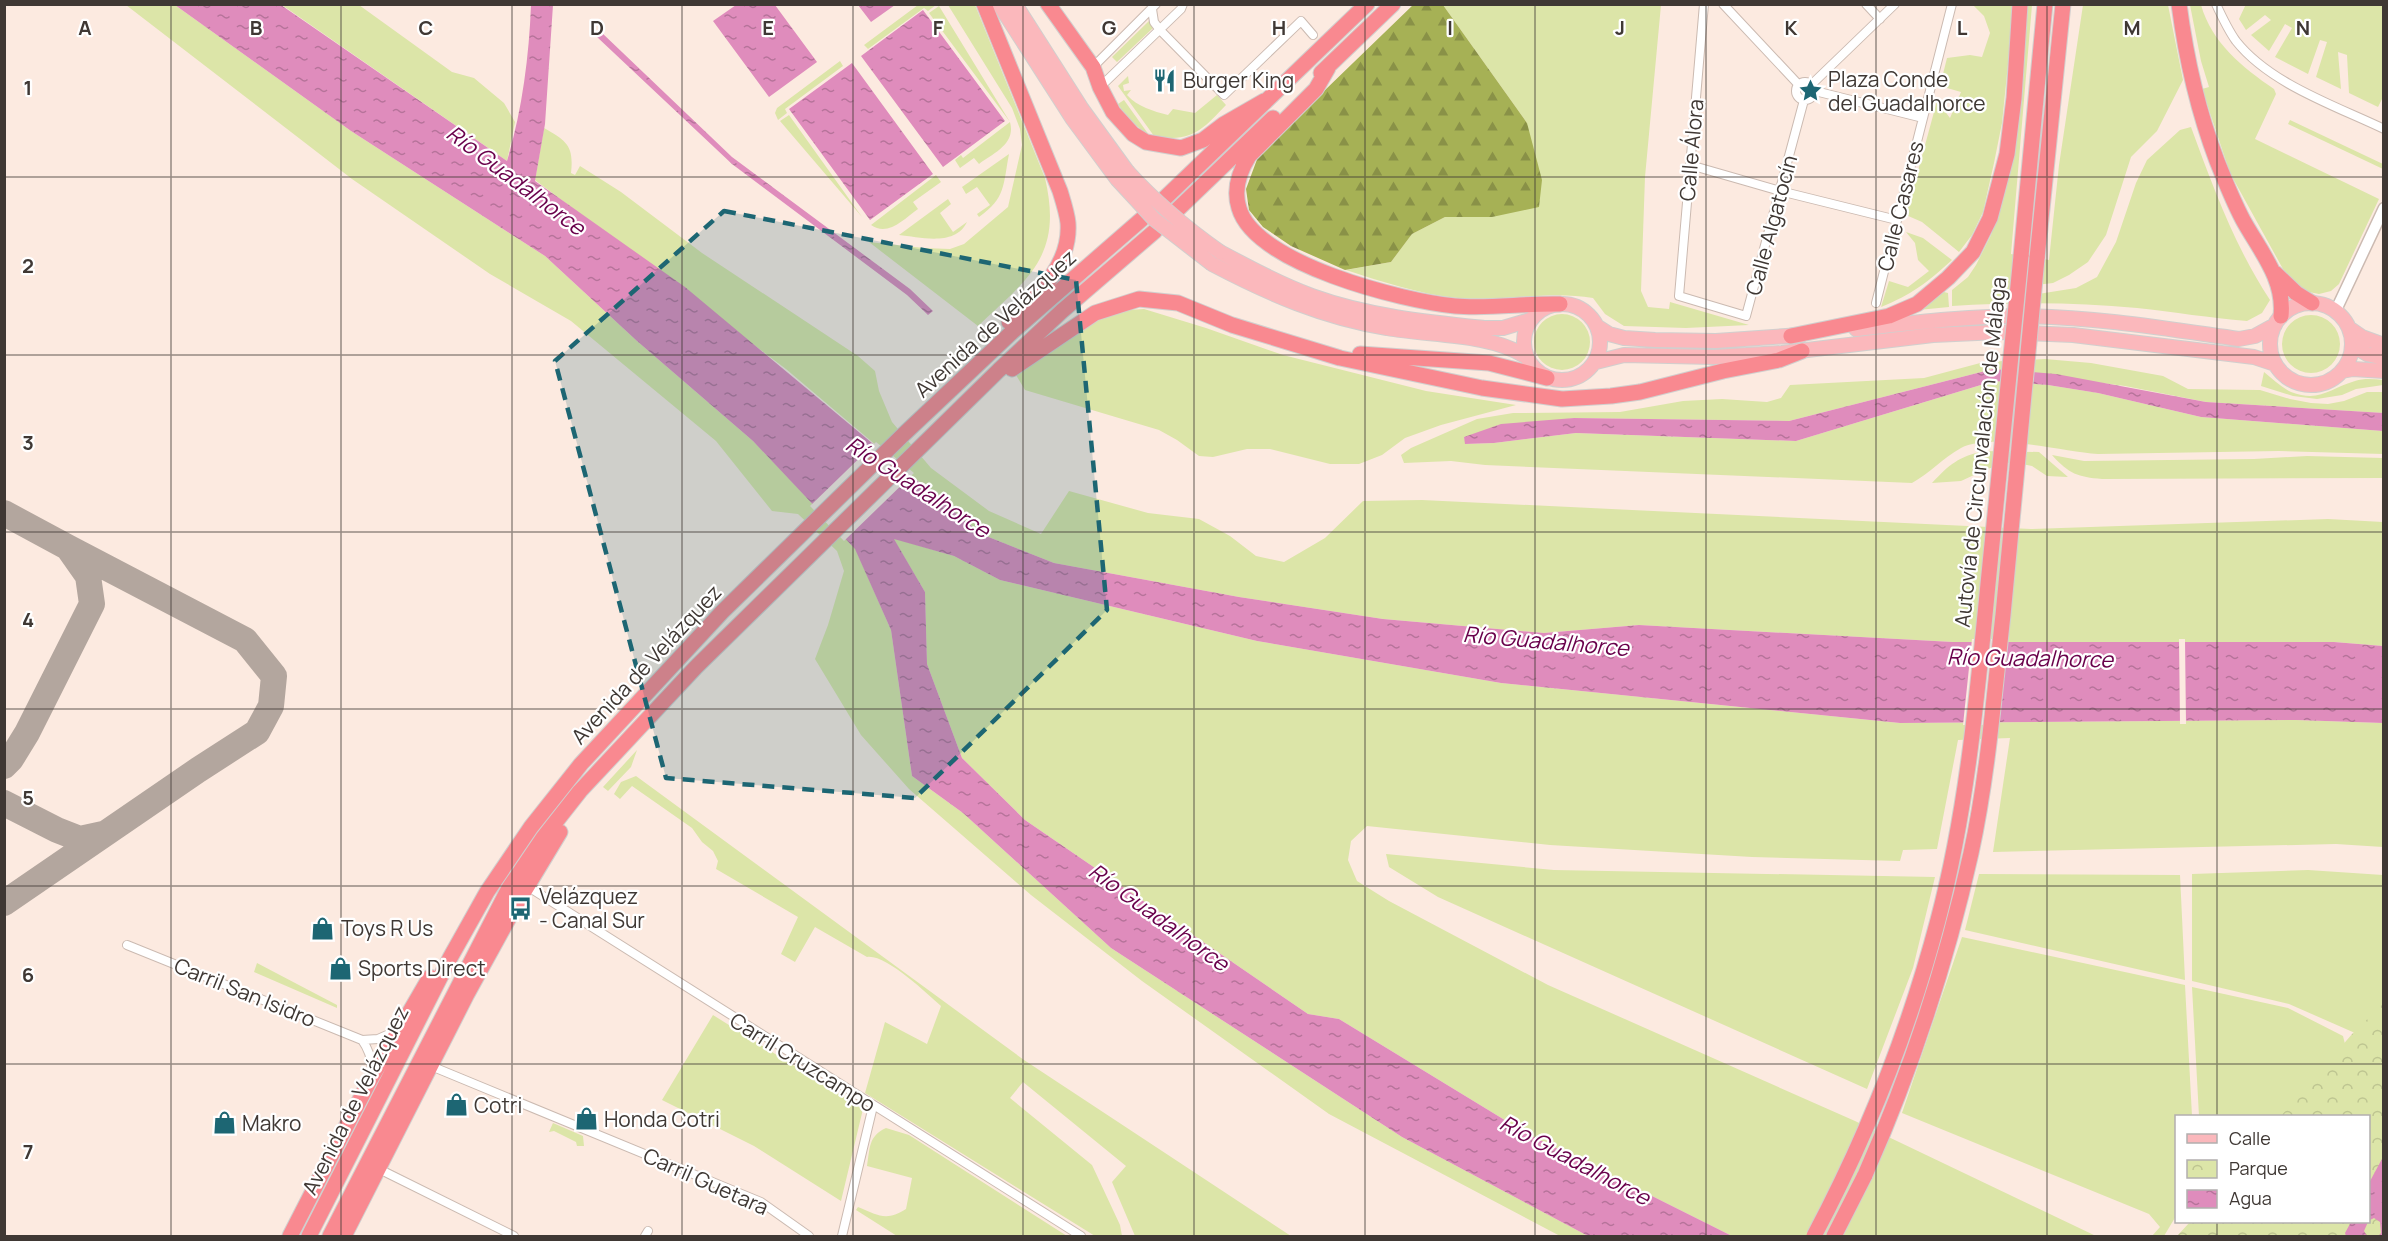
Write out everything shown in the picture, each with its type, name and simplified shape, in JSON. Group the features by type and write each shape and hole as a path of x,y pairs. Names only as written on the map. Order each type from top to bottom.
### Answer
{"highway":[{"path":"983,353 1053,276 1065,251 1068,223 1060,191 984,4"},
{"path":"1048,4 1093,67 1113,112 1133,134 1146,142 1180,148 1203,140 1224,124 1264,101"},
{"name":"Avenida de Velázquez","path":"330,1236 509,888 543,838 580,791 737,627 973,396 993,386 1002,373 1062,311 1160,214 1264,101 1367,4"},
{"name":"Avenida de Velázquez","path":"309,1236 450,958 487,892 531,827 595,748 722,612 904,434 983,353 1160,214 1328,68 1393,4"},
{"path":"1791,336 1889,316 1917,304 1948,278 1972,252 1990,218 2007,154 2014,98 2020,4"},
{"name":"Autovía de Circunvalación de Málaga","path":"1814,1236 1854,1157 1902,1038 1923,974 1954,851 1976,711 2045,4"},
{"path":"2179,4 2196,95 2217,160 2242,218 2273,271 2282,300 2278,321"},
{"name":"Autovía de Circunvalación de Málaga","path":"1834,1236 1883,1134 1918,1044 1939,980 1971,853 1993,712 2063,6"},
{"path":"1328,68 1316,89 1249,156 1241,168 1237,182 1239,209 1246,222 1257,234 1299,261 1331,276 1404,299 1457,306 1560,304"},
{"path":"2273,271 2296,293 2312,303"},
{"path":"1002,373 1095,313 1140,299 1178,303 1233,325 1289,343 1386,369 1529,396 1562,399 1640,392 1722,371 1779,360 1802,351"},
{"path":"1289,343 1367,356 1489,363 1547,378"},
{"path":"344,1236 431,1066 551,844 574,813 631,747 639,729"},
{"path":"290,1236 369,1082 429,977 450,958"}],"main road":[{"path":"999,4 1072,118 1160,214 1188,230 1216,258 1277,297 1343,319 1387,328 1505,345 1526,356"},
{"path":"1015,4 1122,175"},
{"path":"1216,258 1323,299 1367,311 1503,328 1530,320 1550,306 1560,304 1582,309 1590,315 1598,327 1601,339 1596,362 1587,372 1575,379 1562,381 1547,378 1531,366 1526,356 1523,336 1530,320"},
{"path":"1598,327 1624,339 1716,341 2023,316 2127,324 2239,339 2255,336 2295,306 2312,303 2336,310 2349,328 2362,337 2384,345"},
{"path":"2278,321 2271,338 2271,352 2276,364 2289,378 2307,385 2326,382 2342,371 2350,359 2352,345 2349,328"},
{"path":"1596,362 1624,356 1714,357 1802,351 1933,334 2037,332 2073,334 2254,357 2276,364"},
{"path":"2352,345 2367,354 2384,358"},
{"path":"2342,371 2353,369 2384,371"}],"street":[{"path":"1100,87 1160,30 1183,4"},
{"name":"Calle Álora","path":"1678,296 1704,4"},
{"path":"1723,4 1798,84"},
{"path":"1866,4 1880,19"},
{"path":"1895,4 1813,87 1813,97 1804,100 1799,98 1796,92 1798,84 1804,81 1813,87 1923,118"},
{"name":"Calle Casares","path":"1876,303 1952,4"},
{"path":"2216,4 2236,41 2265,69 2384,129"},
{"path":"1093,67 1154,7"},
{"path":"1154,7 1154,22 1160,30 1224,95 1301,21 1313,35"},
{"name":"Calle Algatocín","path":"1678,296 1746,316 1804,100"},
{"path":"1690,165 1780,191 1897,220"},
{"path":"2336,310 2384,208"},
{"name":"Carril Cruzcampo","path":"527,886 1081,1236"},
{"name":"Carril San Isidro","path":"127,945 362,1040"},
{"path":"362,1040 378,1039 391,1034 403,1025"},
{"path":"362,1040 368,1049 372,1066 369,1082"},
{"name":"Carril Guetara","path":"431,1066 761,1202 809,1236"},
{"path":"842,1236 873,1106"},
{"path":"379,1168 514,1236"}],"highlighted area":[{"path":"724,211 1076,280 1107,610 915,798 666,778 555,361"}],"green space":[{"path":"1414,4 1443,5 1527,123 1542,180 1539,207 1492,217 1445,217 1412,234 1391,262 1345,270 1291,246 1263,227 1249,210 1246,189 1259,154"},
{"path":"2246,4 2383,5 2384,95 2378,107 2349,93 2347,55 2338,52 2341,89 2316,77 2327,42 2320,40 2308,74 2275,57 2292,28 2285,24 2269,51 2251,35 2271,20 2265,15 2246,30 2239,19"},
{"path":"126,5 175,5 351,131 545,256 637,341 753,441 855,548 891,630 912,776 963,813 1111,948 1402,1137 1588,1236 1560,1236 1329,1114 1142,981 1031,895 909,789 861,735 815,659 844,571 837,551 798,514 772,511 716,441 571,321 490,274 352,179"},
{"path":"282,5 359,5 452,72 474,78 504,103 515,122 507,161"},
{"path":"918,5 936,5 928,11 924,8 868,49 864,45"},
{"path":"948,5 975,5 1045,178 1049,204 1049,227 1045,246 1038,262 1013,293 978,326 869,242 950,249 964,244 1008,207 1022,145 1020,129 1012,108"},
{"path":"1443,5 1661,5 1645,177 1641,291 1648,307 1669,309 1670,302 1749,325 1686,328 1624,326 1605,314 1593,298 1559,295 1492,299 1458,298 1415,291 1346,270 1391,262 1412,234 1445,217 1492,217 1527,123"},
{"path":"1973,5 2014,5 2002,123 1994,163 1983,212 1972,235 1959,252 1922,222 1906,215 1937,101 1950,118 1961,92 1940,86 1947,58 1970,55 1982,57 1990,33 1984,16"},
{"path":"2027,5 2032,5 2011,254 2049,260 2059,165 2083,5 2168,5 2183,80 2157,131 2131,157 2106,235 2088,262 2053,283 2027,286 2026,296 2076,288 2097,277 2116,242 2136,183 2147,160 2180,130 2191,127 2235,238 2270,300 2262,313 2247,321 2091,305 2022,303 1952,306 1952,290 1968,277 1991,235 2002,194"},
{"path":"2190,5 2201,5 2206,19 2220,42 2240,63 2274,89 2276,94 2255,139 2379,199 2339,284 2331,291 2319,294 2309,292 2295,284 2283,269 2230,173 2202,89 2209,87 2201,61"},
{"path":"939,6 1010,122 929,13"},
{"path":"1150,20 1153,28 1117,62 1112,57"},
{"path":"840,61 843,66 785,109 787,113 778,120 775,113 777,108"},
{"path":"1128,76 1129,83 1123,85 1124,91 1131,90 1127,95 1141,106 1157,112 1168,115 1173,109 1195,113 1217,95 1226,105 1203,128 1187,136 1167,138 1154,136 1118,86"},
{"path":"1124,100 1149,135 1121,109 1118,104"},
{"path":"789,115 862,217 780,121"},
{"path":"2290,120 2383,164 2383,169 2288,124"},
{"path":"1010,122 1010,136 997,152 979,164 974,158 960,168 955,160 961,155 963,158"},
{"path":"544,128 563,141 570,150 571,173 575,175 580,166 621,192 702,253 858,356 875,371 879,391 892,422 931,468 989,511 1041,534 1069,491 1148,513 1199,519 1230,536 1256,556 1284,562 1325,538 1363,501 1422,500 2031,529 2328,519 2383,522 2383,646 2334,642 1953,642 1639,625 1544,633 1383,619 1239,597 1054,563 981,534 786,369 535,180"},
{"path":"1009,154 999,197 979,217 977,214 990,205 977,187 966,194 962,187"},
{"path":"936,175 941,182 913,202 918,209 890,228 877,228 871,225"},
{"path":"948,199 951,204 940,213 953,232 967,222 961,230 946,238 936,239 899,235"},
{"path":"1906,232 1923,238 1952,260 1919,287 1881,307 1889,281 1908,287 1929,271 1918,260 1915,243"},
{"path":"1944,292 1948,293 1949,307 1918,310"},
{"path":"1144,309 1283,355 1426,391 1516,405 1441,425 1405,438 1382,455 1359,464 1330,464 1270,449 1247,449 1213,457 1199,456 1159,430 1025,390 1016,375 1063,339 1102,317 1119,311"},
{"path":"1556,314 1568,314 1582,322 1590,336 1588,353 1582,362 1568,370 1556,370 1539,358 1534,348 1534,336 1546,319"},
{"path":"2305,315 2317,315 2332,323 2340,338 2340,350 2332,365 2317,373 2305,373 2290,365 2282,350 2282,338 2290,323"},
{"path":"2045,359 2091,363 2163,376 2188,389 2260,390 2311,403 2328,404 2344,401 2367,392 2383,392 2383,413 2206,402 2125,386 1993,369 1789,421 1574,418 1464,437 1466,444 1576,433 1796,441 1994,381 2048,385 2098,393 2201,417 2383,431 2383,454 2279,451 2098,454 2028,444 1991,442 1961,448 1912,483 1485,465 1451,461 1404,463 1401,455 1411,448 1477,419 1513,413 1620,412 1683,401 1722,399 1767,402 1781,398 1790,385 1924,378 1984,362"},
{"path":"2264,372 2291,392 2310,396 2362,379 2383,380 2383,385 2317,399 2293,396 2261,386"},
{"path":"1984,451 2039,452 2068,477 2047,476 2032,466 2012,462 1987,469 1961,481 1932,483 1955,462"},
{"path":"2052,455 2084,461 2254,459 2307,456 2383,458 2383,478 2102,479 2074,473"},
{"path":"893,538 954,556 1000,580 1257,641 1501,683 1900,723 2296,720 2383,723 2383,847 2336,844 1993,852 2010,738 1958,740 1937,849 1903,850 1900,861 1752,857 1550,845 1367,826 1351,841 1348,860 1357,881 1389,901 1548,985 1855,1121 2096,1236 1732,1236 1526,1133 1339,1019 1308,1014 1025,820 962,758 927,664 925,592"},
{"path":"637,750 631,767 608,791 603,787"},
{"path":"636,776 1024,1060 1291,1236 1135,1236 1112,1182 1126,1166 1023,1082 1010,1098 1092,1165 1120,1225 1122,1236 1095,1236 865,1093 885,1022 927,1044 941,1006 895,968 875,958 867,957 815,927 795,962 781,954 798,917 716,869 718,861 713,851 702,842 692,828 632,786 620,799 614,794 621,782"},
{"path":"1386,854 1554,870 1935,877 1913,968 1867,1089 1438,897 1389,867"},
{"path":"2308,870 2383,875 2383,1005 2355,1033 2289,1004 2192,981 2192,874"},
{"path":"1979,874 2180,875 2185,980 1965,930"},
{"path":"1962,937 2185,985 2192,1115 2175,1115 2175,1218 2164,1236 2152,1236 2160,1227 2149,1214 1902,1113"},
{"path":"257,963 337,1005 337,1008 254,972"},
{"path":"2192,987 2288,1008 2343,1036 2345,1044 2286,1115 2199,1115"},
{"path":"2383,1004 2383,1236 2177,1236 2189,1223 2370,1223 2370,1115 2282,1115 2353,1033"},
{"path":"713,1015 863,1109 841,1201 754,1146 662,1100"},
{"path":"553,1123 583,1136 584,1146 577,1146 576,1142 554,1131 549,1132"},
{"path":"886,1128 909,1135 1067,1236 897,1236 856,1210 858,1207 877,1215 887,1216 906,1209 912,1178 867,1166 873,1139"}],"water":[{"name":"Río Guadalhorce","path":"175,5 281,5 507,161 524,84 531,5 553,5 545,124 535,181 685,287 981,534 1054,563 1239,597 1383,619 1544,633 1639,625 1953,642 2334,642 2383,646 2383,723 2296,720 1900,723 1501,683 1257,641 1000,580 954,556 894,539 925,592 927,664 962,758 1025,820 1308,1014 1339,1019 1526,1133 1732,1236 1588,1236 1402,1137 1111,948 963,813 912,776 891,630 855,549 753,441 637,341 545,256 351,131"},
{"path":"736,5 775,5 817,62 769,97 713,21"},
{"path":"858,5 895,5 871,22"},
{"path":"923,10 1005,121 943,167 861,56"},
{"path":"601,32 732,157 910,289 933,311 928,315 907,295 732,164 597,37"},
{"path":"852,63 933,174 870,220 789,109"},
{"path":"1993,369 2056,374 2206,402 2384,413 2383,431 2201,417 2098,393 2048,385 1994,381 1796,441 1576,433 1494,443 1465,444 1464,437 1501,424 1574,418 1789,421"},
{"path":"2383,1157 2383,1236 2378,1236 2381,1233 2380,1222 2374,1218 2370,1220 2370,1181"},
{"path":"2350,1223 2368,1223 2364,1231 2367,1236 2346,1236 2345,1233"}],"pier":[{"path":"876,442 914,473 844,541 810,506"},
{"path":"1972,639 2008,639 1999,725 1963,725"},
{"path":"2179,639 2185,639 2186,724 2180,724"}],"taxiway":[{"path":"4,513 245,640 274,676 271,706 257,732 4,903"},
{"path":"4,766 27,733 92,604 88,576 69,549"},
{"path":"4,803 80,839 103,834"}],"place":[{"name":"Burger King","path":"1165,80"},
{"name":"Plaza Conde del Guadalhorce","path":"1810,91"},
{"name":"Velázquez - Canal Sur","path":"521,908"},
{"name":"Toys R Us","path":"323,928"},
{"name":"Sports Direct","path":"340,968"},
{"name":"Cotri","path":"456,1105"},
{"name":"Honda Cotri","path":"586,1119"},
{"name":"Makro","path":"224,1123"}]}
